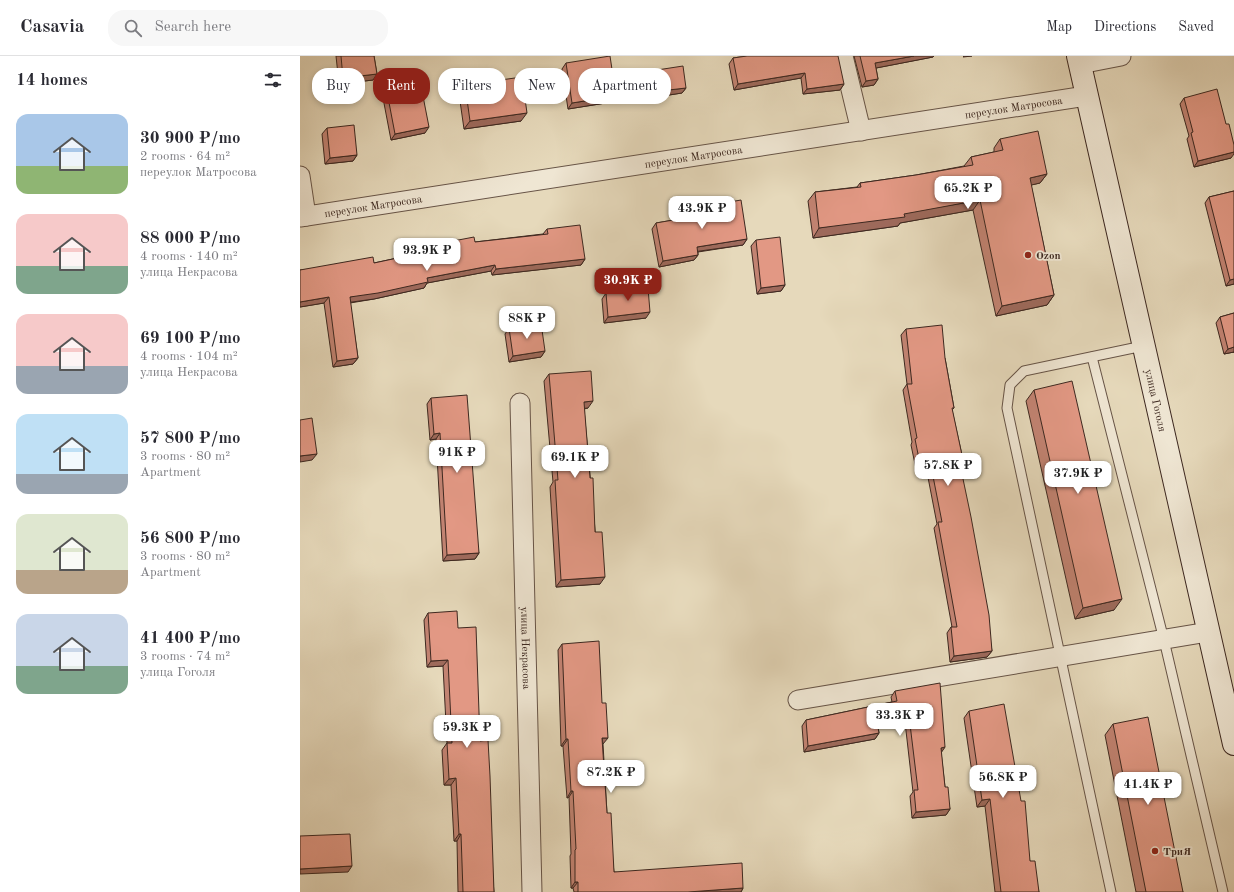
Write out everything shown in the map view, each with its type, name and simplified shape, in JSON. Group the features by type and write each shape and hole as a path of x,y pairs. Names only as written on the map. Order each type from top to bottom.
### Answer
{"main road":[{"name":"улица Гоголя","path":"1079,60 1142,346 1234,744"}],"street":[{"path":"843,56 861,131"},
{"path":"1079,60 1121,56"},
{"name":"переулок Матросова","path":"303,217 1086,96"},
{"path":"300,176 303,217"},
{"name":"улица Некрасова","path":"520,403 532,892"},
{"path":"798,700 1208,632"}],"lane":[{"path":"1111,892 1007,408 1010,385 1024,371 1142,346"},
{"path":"1092,357 1164,640 1223,892"}],"building":[{"path":"341,56 374,56 376,68 373,68 373,74 365,75 365,68 342,68"},
{"path":"610,56 612,68 578,68 578,102 572,103 570,90 570,68 567,68 566,63"},
{"path":"747,56 838,56 844,84 807,89 805,73 738,84 733,58"},
{"path":"860,56 914,56 875,63 878,79 866,81"},
{"path":"683,66 686,88 671,90 670,68"},
{"path":"514,78 514,104 526,104 527,113 470,121 468,104 506,104 506,79"},
{"path":"1217,89 1226,124 1229,124 1234,145 1234,152 1198,161 1191,133 1193,132 1184,98"},
{"path":"389,104 425,104 429,127 395,134"},
{"path":"354,125 357,155 330,158 327,128"},
{"path":"1038,131 1047,174 1030,178 1054,295 1002,306 980,200 904,214 905,217 819,228 815,192 861,187 860,183 973,165 971,157 1003,150 1000,139"},
{"path":"1234,191 1234,279 1230,280 1209,197"},
{"path":"741,200 747,239 697,247 698,255 663,261 656,223 702,215 701,207"},
{"path":"580,225 585,259 496,269 495,265 427,278 428,282 378,293 350,297 358,358 337,361 329,297 300,302 300,270 373,257 374,263 449,247 448,242 474,237 475,242 548,234 547,229"},
{"path":"780,237 785,285 761,288 756,240"},
{"path":"648,288 650,312 608,317 606,293"},
{"path":"1234,313 1234,347 1228,349 1220,317"},
{"path":"541,323 545,351 513,356 509,328"},
{"path":"942,325 945,358 954,408 952,408 962,455 958,455 989,615 992,651 954,656 951,627 957,627 938,522 942,522 930,461 920,464 915,439 917,438 907,384 912,384 906,329"},
{"path":"591,371 593,401 584,402 590,478 593,478 595,532 602,532 605,577 561,580 555,480 558,480 549,374"},
{"path":"1072,381 1122,599 1083,608 1034,390"},
{"path":"467,395 479,553 447,555 440,433 434,434 431,398"},
{"path":"312,418 317,454 300,456 300,420"},
{"path":"457,611 458,628 476,627 480,741 488,740 494,892 463,892 461,834 459,834 456,778 449,779 447,743 452,743 448,660 431,661 428,613"},
{"path":"599,641 602,703 606,703 608,738 602,738 607,813 611,813 614,872 742,863 743,888 688,892 578,892 578,882 575,882 576,849 573,791 571,791 568,739 566,739 562,644"},
{"path":"940,683 945,747 941,748 945,787 948,787 950,809 916,812 914,790 918,790 909,716 877,722 879,733 808,746 806,720 897,701 895,691"},
{"path":"1004,704 1021,801 1025,801 1030,861 1035,861 1039,892 1001,892 990,799 982,800 969,711"},
{"path":"1148,717 1183,892 1146,892 1113,724"},
{"path":"350,834 352,866 300,869 300,836"}],"place":[{"name":"Ozon","path":"1028,255"},
{"name":"ТриЯ","path":"1155,851"}]}
